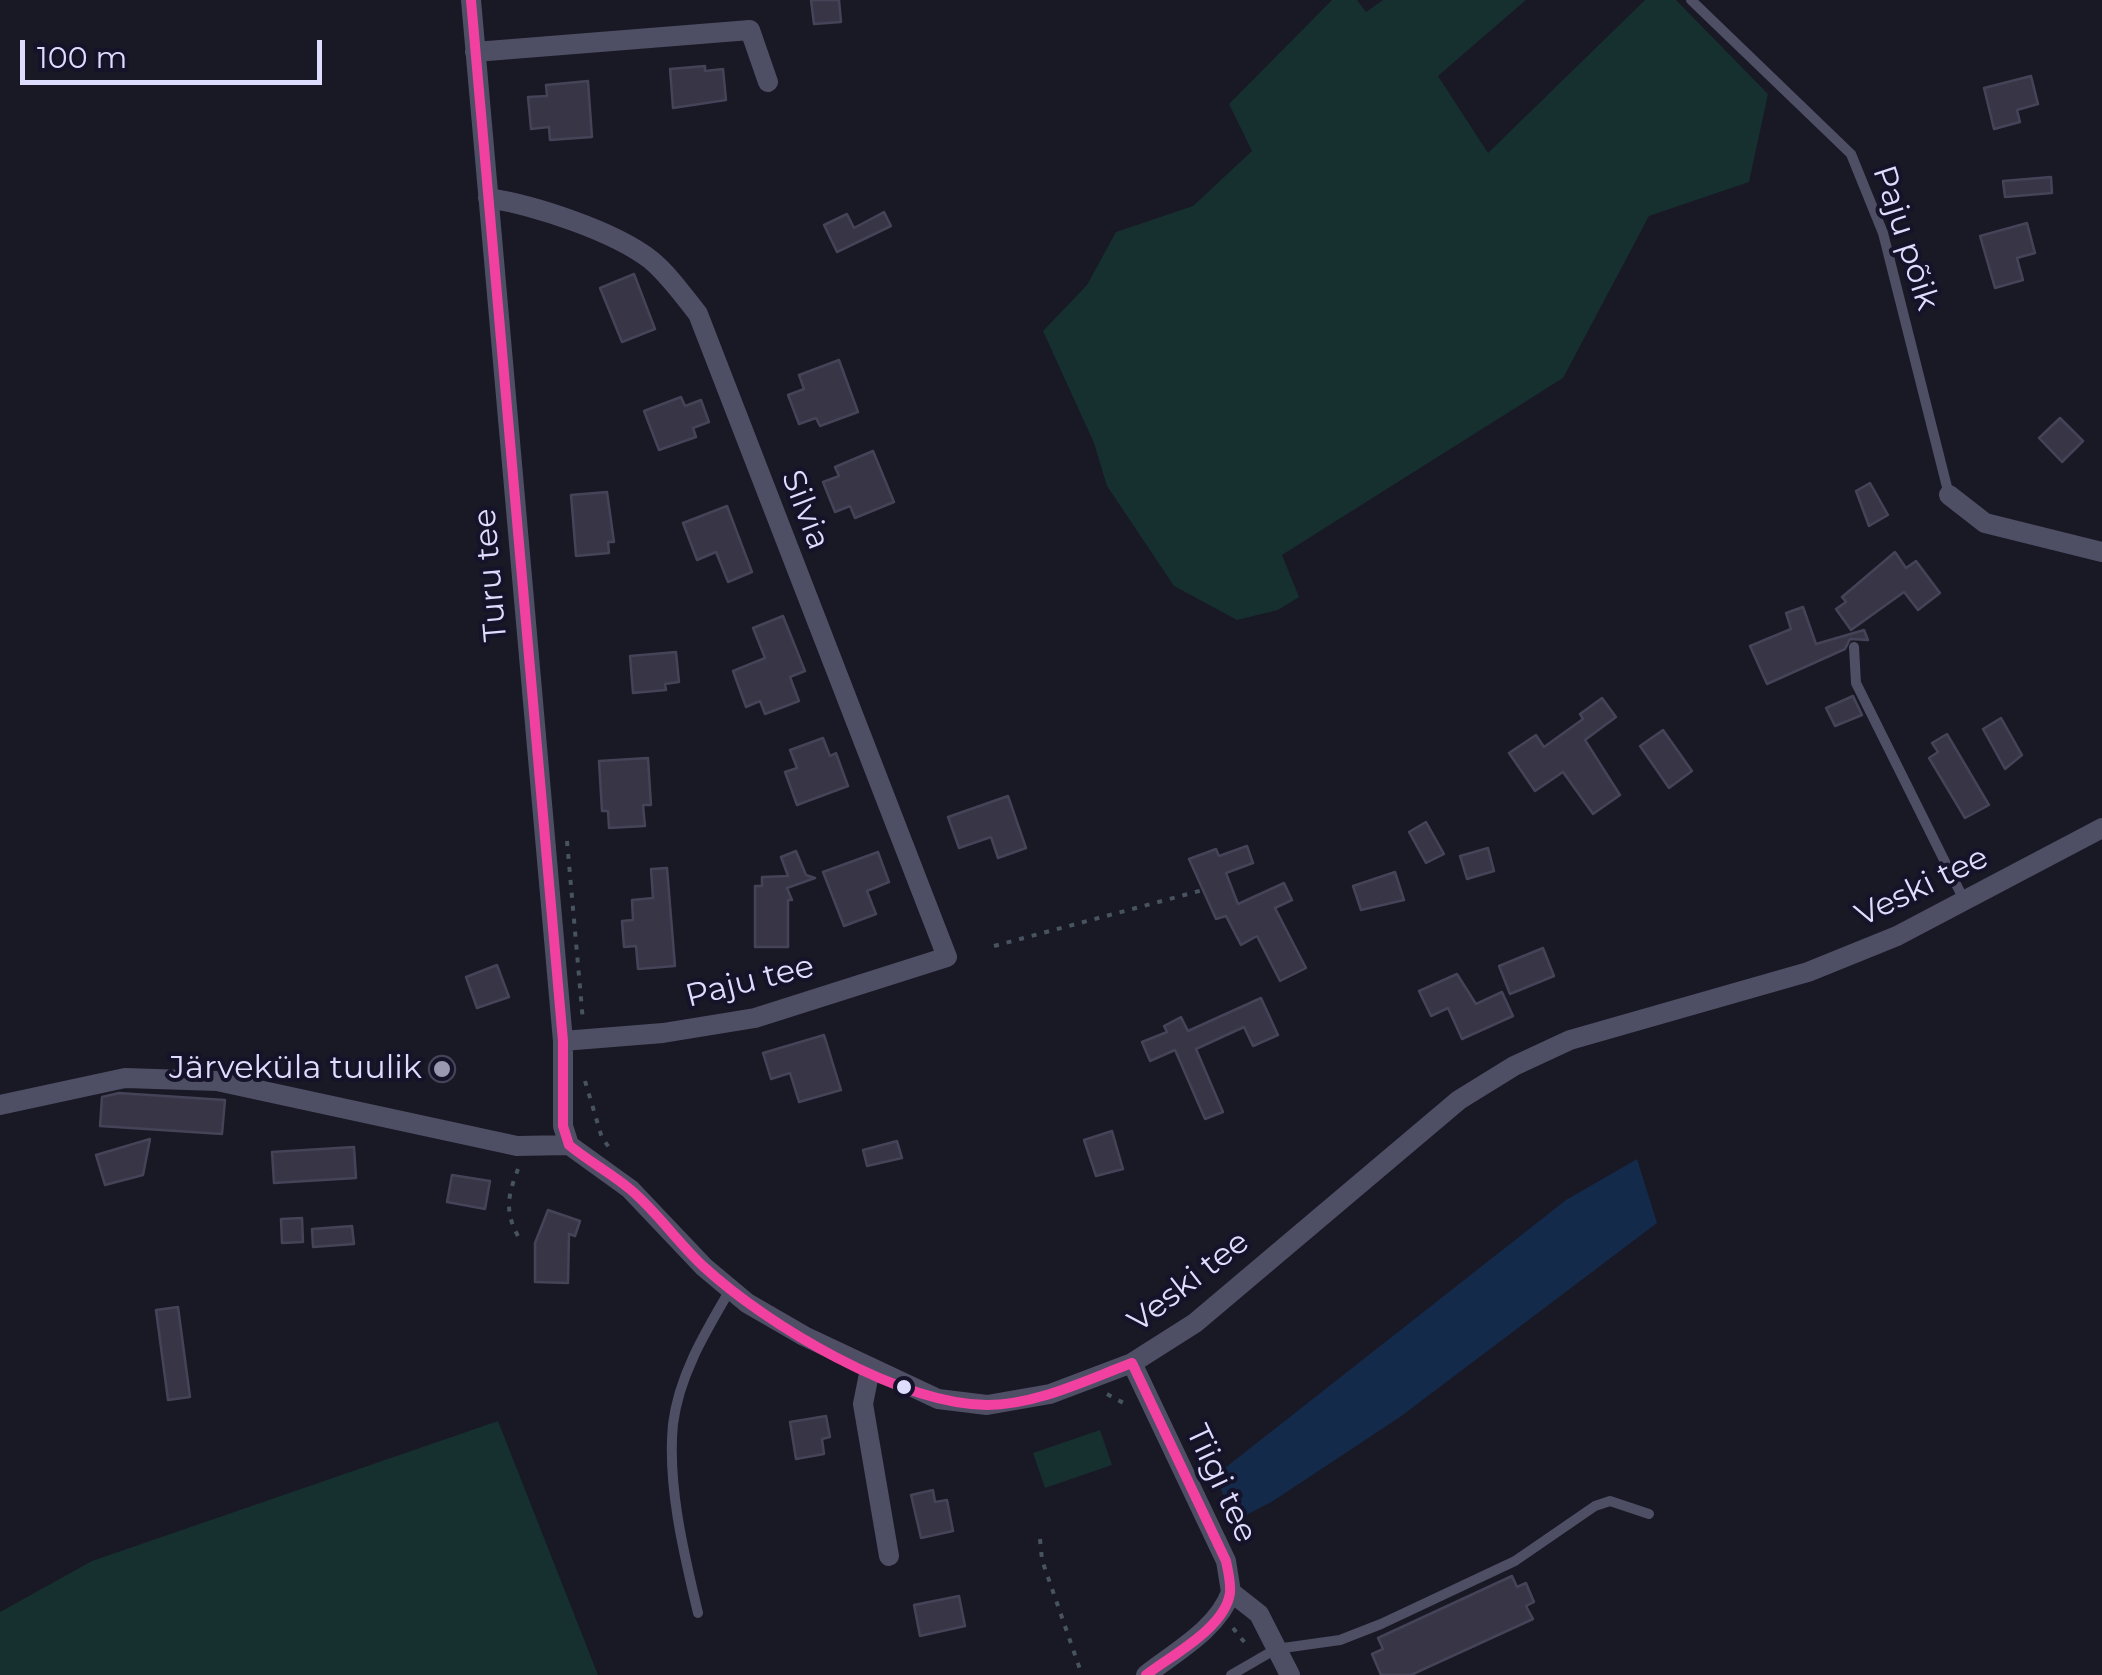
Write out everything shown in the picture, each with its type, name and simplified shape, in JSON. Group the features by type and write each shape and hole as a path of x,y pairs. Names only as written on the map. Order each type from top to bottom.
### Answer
{"street":[{"name":"Turu tee","path":"471,0 563,1041 563,1126 569,1145"},
{"path":"475,52 750,30 768,82"},
{"name":"Silvia","path":"488,198 543,212 630,247 670,279 698,314 947,958"},
{"path":"1949,495 1985,522 2102,552"},
{"name":"Veski tee","path":"569,1145 630,1189 730,1289 804,1336 938,1399 987,1405 1050,1394 1132,1363 1195,1323 1459,1100 1514,1066 1570,1040 1808,972 1897,936 2102,828"},
{"name":"Paju tee","path":"563,1041 663,1033 755,1018 947,958"},
{"path":"0,1106 125,1078 217,1081 527,1146 569,1145"},
{"name":"Tiigi tee","path":"1132,1363 1226,1561 1230,1592 1259,1614 1290,1675"},
{"path":"870,1369 863,1404 890,1556"},
{"path":"1146,1675 1219,1614 1230,1592"}],"lane":[{"name":"Paju põik","path":"1690,0 1851,154 1883,233 1949,495"},
{"path":"1854,647 1856,683 1965,901"},
{"path":"698,1613 682,1548 674,1423 698,1346 730,1289"},
{"path":"1231,1675 1276,1649 1340,1640 1381,1624 1515,1561 1594,1506 1610,1501 1649,1514"}],"path":[{"path":"566,831 585,1039 585,1082 602,1138 612,1151"},
{"path":"994,946 1203,890"},
{"path":"518,1236 507,1216 508,1194 527,1146"},
{"path":"1079,1382 1085,1396 1109,1394 1133,1410"},
{"path":"1040,1539 1042,1560 1082,1675"},
{"path":"1219,1614 1256,1658"}],"green space":[{"path":"1332,0 1357,0 1366,12 1383,0 1526,0 1438,76 1488,153 1645,0 1676,0 1768,94 1749,182 1649,216 1563,378 1282,555 1299,597 1278,610 1237,620 1174,586 1107,486 1094,443 1043,331 1087,285 1116,232 1193,206 1252,151 1229,104"},
{"path":"498,1421 598,1675 0,1675 0,1612 92,1561"},
{"path":"1100,1430 1112,1465 1045,1488 1033,1453"}],"water":[{"path":"1637,1159 1657,1223 1400,1417 1273,1501 1233,1522 1216,1475 1566,1200"}],"building":[{"path":"811,0 839,0 841,22 814,24"},
{"path":"705,66 705,71 723,69 726,100 673,108 670,69"},
{"path":"2031,76 2038,104 2017,110 2020,122 1994,129 1984,88"},
{"path":"588,81 592,137 550,140 549,127 531,129 528,97 547,96 546,85"},
{"path":"2051,177 2052,193 2005,197 2003,181"},
{"path":"884,212 891,226 837,252 824,225 847,214 854,228"},
{"path":"2027,223 2035,253 2017,258 2023,280 1995,288 1980,236"},
{"path":"634,274 655,329 622,342 600,288"},
{"path":"839,360 858,412 820,426 816,418 799,424 788,395 804,389 799,375"},
{"path":"681,397 685,406 701,400 709,422 693,428 696,437 659,450 644,411"},
{"path":"2060,418 2083,441 2062,462 2039,438"},
{"path":"873,451 894,502 855,518 850,506 835,512 823,482 839,476 835,467"},
{"path":"1870,483 1888,515 1869,526 1856,491"},
{"path":"607,492 614,542 608,542 609,553 576,556 571,495"},
{"path":"727,506 752,572 728,582 716,552 697,560 683,523"},
{"path":"1895,552 1906,568 1916,561 1940,593 1918,610 1904,592 1851,630 1836,609 1846,602 1842,597"},
{"path":"1803,607 1816,644 1864,630 1868,640 1850,639 1845,649 1767,684 1750,646 1791,629 1786,613"},
{"path":"783,616 805,671 790,677 799,701 765,714 760,701 746,707 733,671 765,658 753,628"},
{"path":"676,652 679,682 665,684 666,690 633,693 630,656"},
{"path":"1853,696 1862,715 1835,726 1826,708"},
{"path":"1602,698 1616,717 1585,740 1620,795 1593,814 1563,772 1535,791 1509,753 1536,735 1544,747 1583,719 1580,714"},
{"path":"2001,718 2022,755 2005,769 1983,729"},
{"path":"1663,730 1692,771 1669,788 1640,746"},
{"path":"1947,734 1989,805 1965,818 1929,758 1938,752 1932,743"},
{"path":"823,738 830,756 836,753 848,786 797,805 785,772 797,768 790,750"},
{"path":"648,758 651,805 643,805 645,826 609,828 608,811 602,811 599,761"},
{"path":"1008,796 1026,848 998,858 991,837 959,848 948,817"},
{"path":"1426,822 1444,854 1426,863 1409,832"},
{"path":"1247,846 1253,863 1226,873 1238,904 1284,883 1292,900 1275,908 1306,968 1280,981 1257,936 1241,945 1226,916 1216,919 1189,859 1216,849 1219,856"},
{"path":"1488,848 1494,871 1467,879 1460,856"},
{"path":"796,851 806,875 815,878 787,888 792,900 788,900 788,947 755,947 755,886 762,886 762,877 788,876 781,857"},
{"path":"878,852 889,882 867,891 876,914 844,926 823,872"},
{"path":"667,868 675,966 638,969 636,946 624,947 622,921 633,920 632,900 653,898 651,869"},
{"path":"1395,872 1404,900 1361,910 1353,886"},
{"path":"1543,948 1554,976 1510,994 1499,966"},
{"path":"497,965 509,997 477,1008 466,977"},
{"path":"1457,974 1476,1004 1502,992 1513,1016 1462,1039 1448,1008 1431,1016 1419,991"},
{"path":"1261,998 1278,1035 1253,1046 1244,1027 1196,1049 1223,1112 1205,1119 1175,1050 1150,1061 1142,1042 1167,1032 1164,1026 1181,1017 1188,1031"},
{"path":"824,1035 841,1090 799,1102 790,1073 771,1079 763,1053"},
{"name":"Järveküla tuulik","path":"442,1056 451,1060 455,1069 451,1078 442,1082 433,1078 429,1069 433,1060"},
{"path":"119,1093 225,1100 222,1134 100,1126 102,1097"},
{"path":"1112,1131 1123,1169 1096,1176 1084,1140"},
{"path":"150,1139 143,1175 105,1185 96,1155"},
{"path":"897,1141 902,1158 867,1166 863,1150"},
{"path":"354,1147 356,1178 274,1183 272,1152"},
{"path":"452,1175 490,1181 485,1209 447,1202"},
{"path":"548,1210 580,1221 575,1236 569,1234 568,1283 535,1282 535,1243"},
{"path":"302,1218 303,1242 282,1243 281,1219"},
{"path":"352,1226 354,1244 313,1247 312,1229"},
{"path":"178,1307 190,1397 168,1400 156,1310"},
{"path":"826,1416 830,1437 822,1439 824,1454 796,1459 790,1422"},
{"path":"933,1490 935,1502 947,1500 953,1531 921,1538 911,1495"},
{"path":"1512,1576 1517,1587 1526,1583 1534,1602 1526,1606 1533,1619 1411,1675 1381,1675 1372,1654 1383,1649 1378,1638"},
{"path":"959,1596 965,1626 920,1636 914,1605"}],"transit line":[{"path":"471,0 563,1041 563,1126 569,1145"},
{"path":"569,1145 631,1190 731,1290 798,1336 875,1376 952,1401 987,1405 1042,1396 1132,1363"},
{"path":"1132,1363 1226,1561 1230,1585 1226,1606 1208,1629 1146,1675"}],"place":[{"name":"Järveküla tuulik","path":"442,1069"}]}
